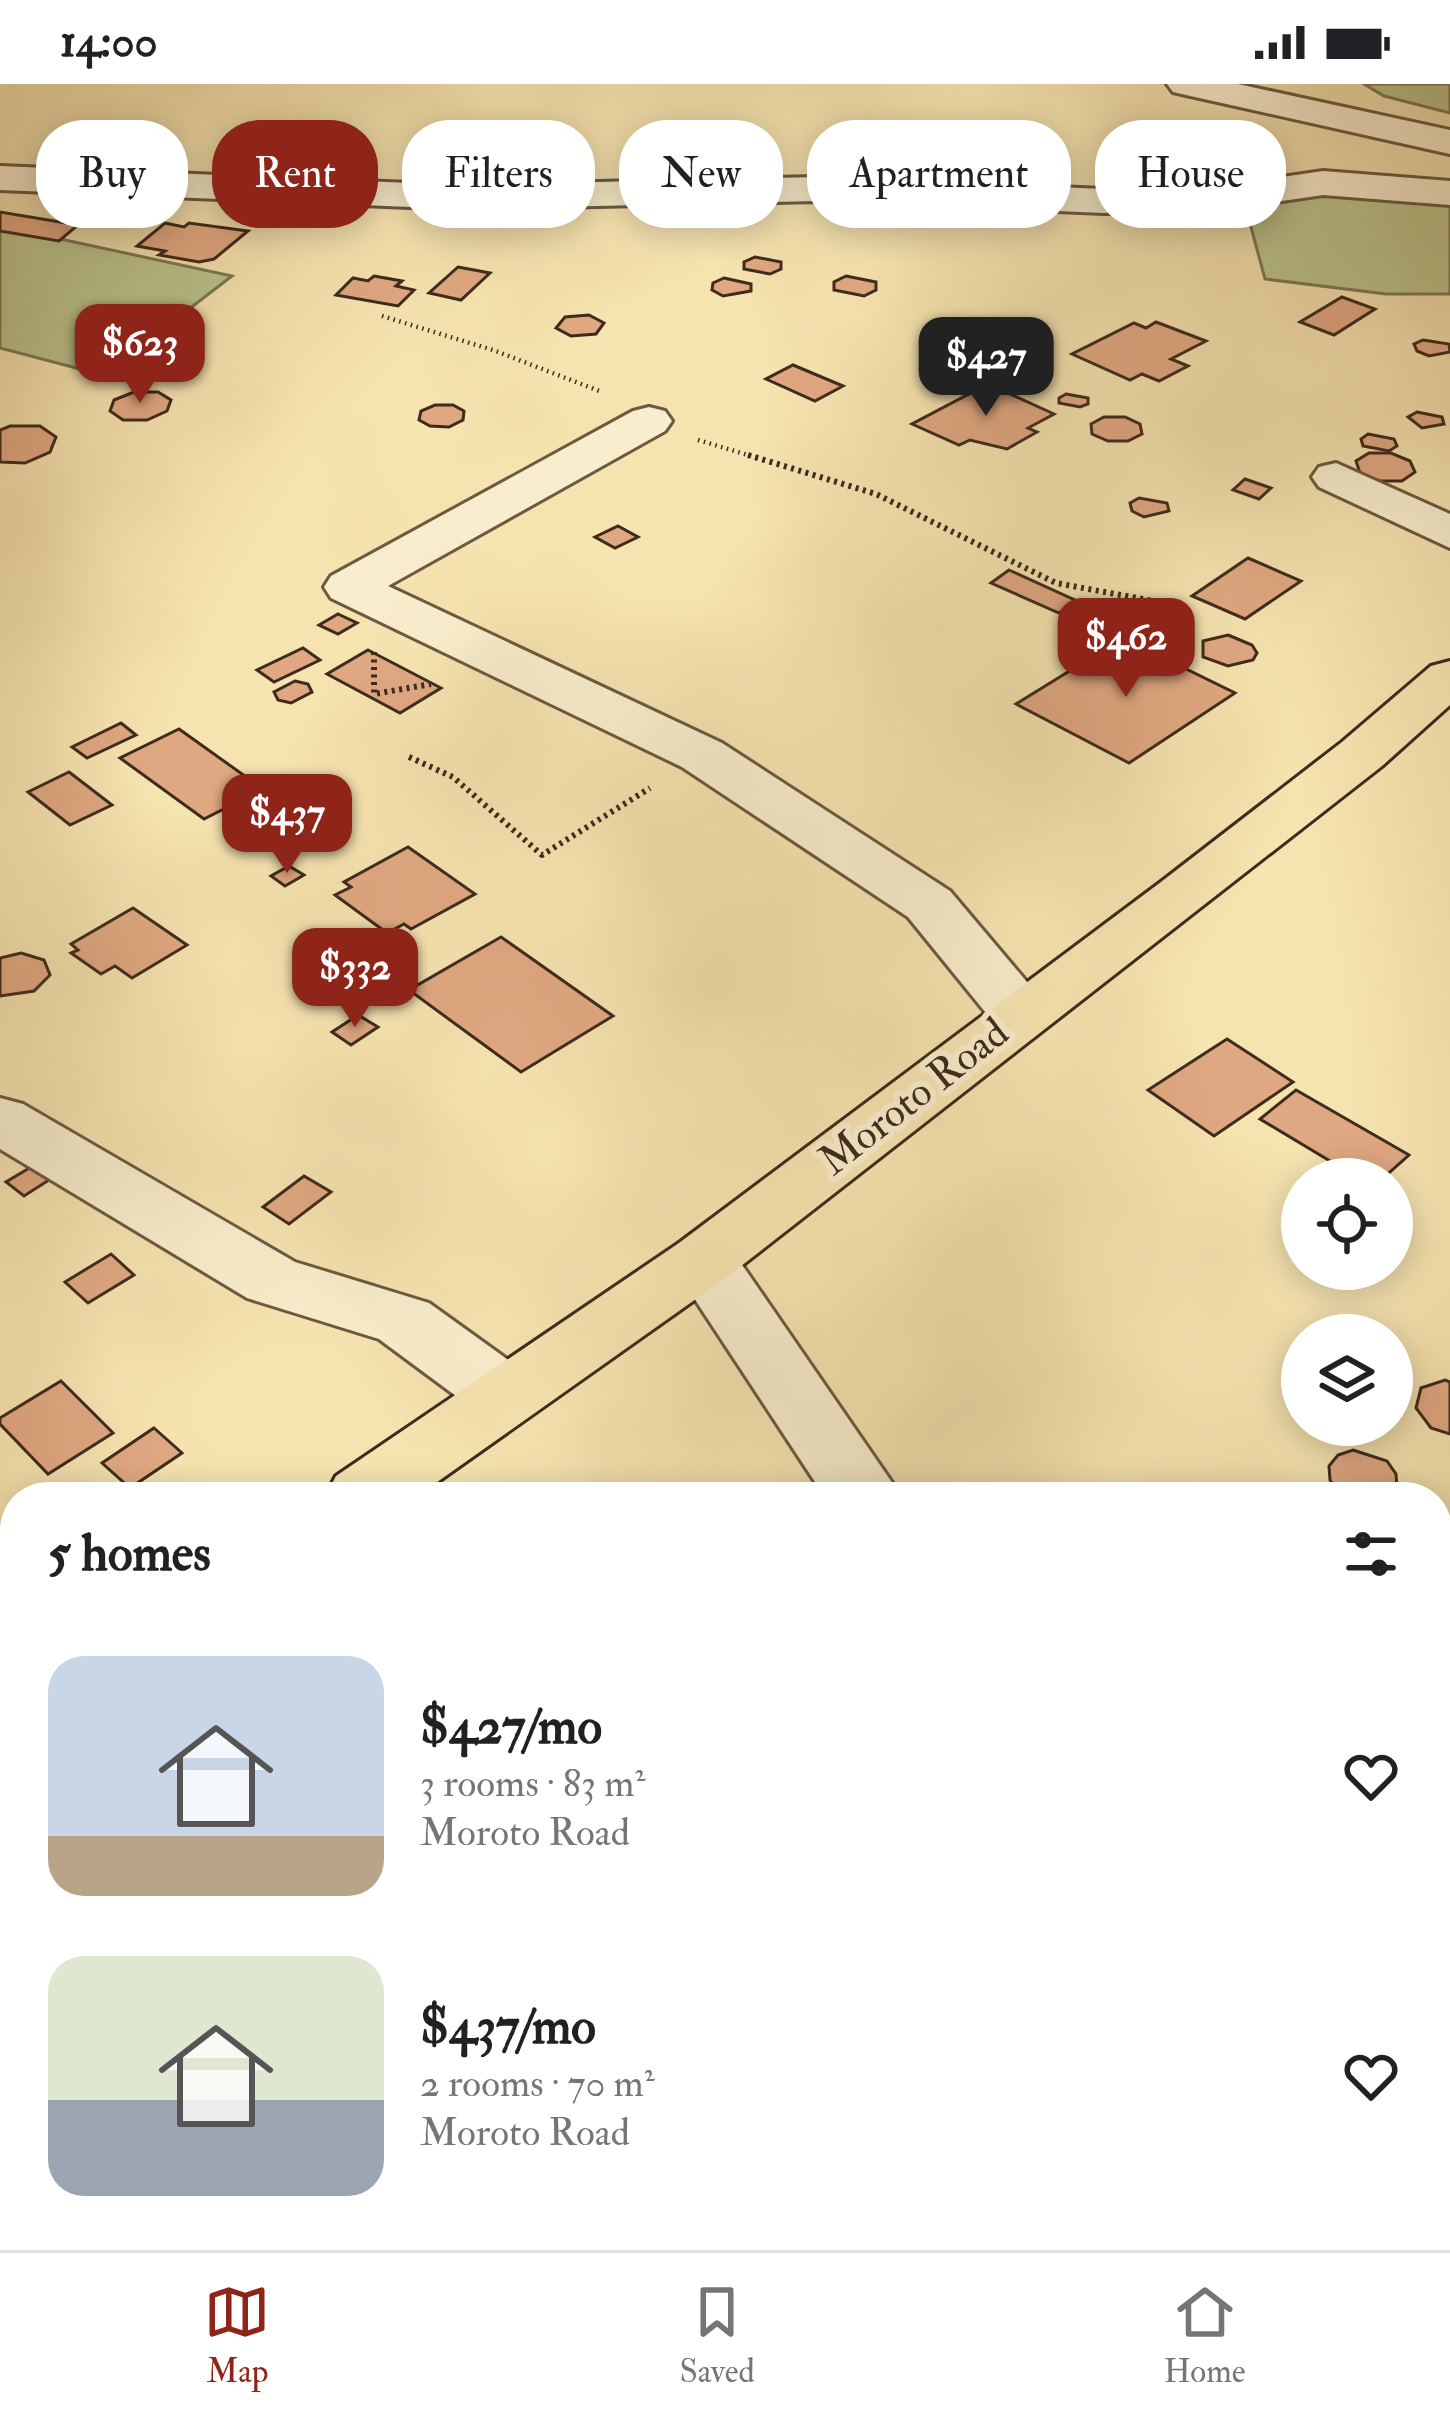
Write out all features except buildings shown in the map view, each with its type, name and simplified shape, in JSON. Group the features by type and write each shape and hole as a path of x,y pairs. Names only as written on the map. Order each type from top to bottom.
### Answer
{"main road":[{"name":"Moroto Road","path":"383,1482 703,1260 1362,754 1450,677"}],"street":[{"path":"1186,84 1450,142"},
{"path":"0,178 458,197 817,189 1104,201 1207,200 1323,183 1450,193"},
{"path":"649,421 349,587 702,755 929,904 1021,1015"},
{"path":"1336,477 1450,533"},
{"path":"0,1120 271,1280 404,1321 504,1394"},
{"path":"703,1260 855,1482"}],"path":[{"path":"382,316 493,350 636,404 649,421 722,450 802,468 876,494 1056,583 1164,603"},
{"path":"409,757 453,777 542,855 702,755"}],"green space":[{"path":"1364,84 1450,84 1450,113 1384,96"},
{"path":"1327,194 1450,203 1450,294 1386,294 1265,279 1251,228 1286,228 1286,200"},
{"path":"0,226 232,276 103,375 0,348"}]}
